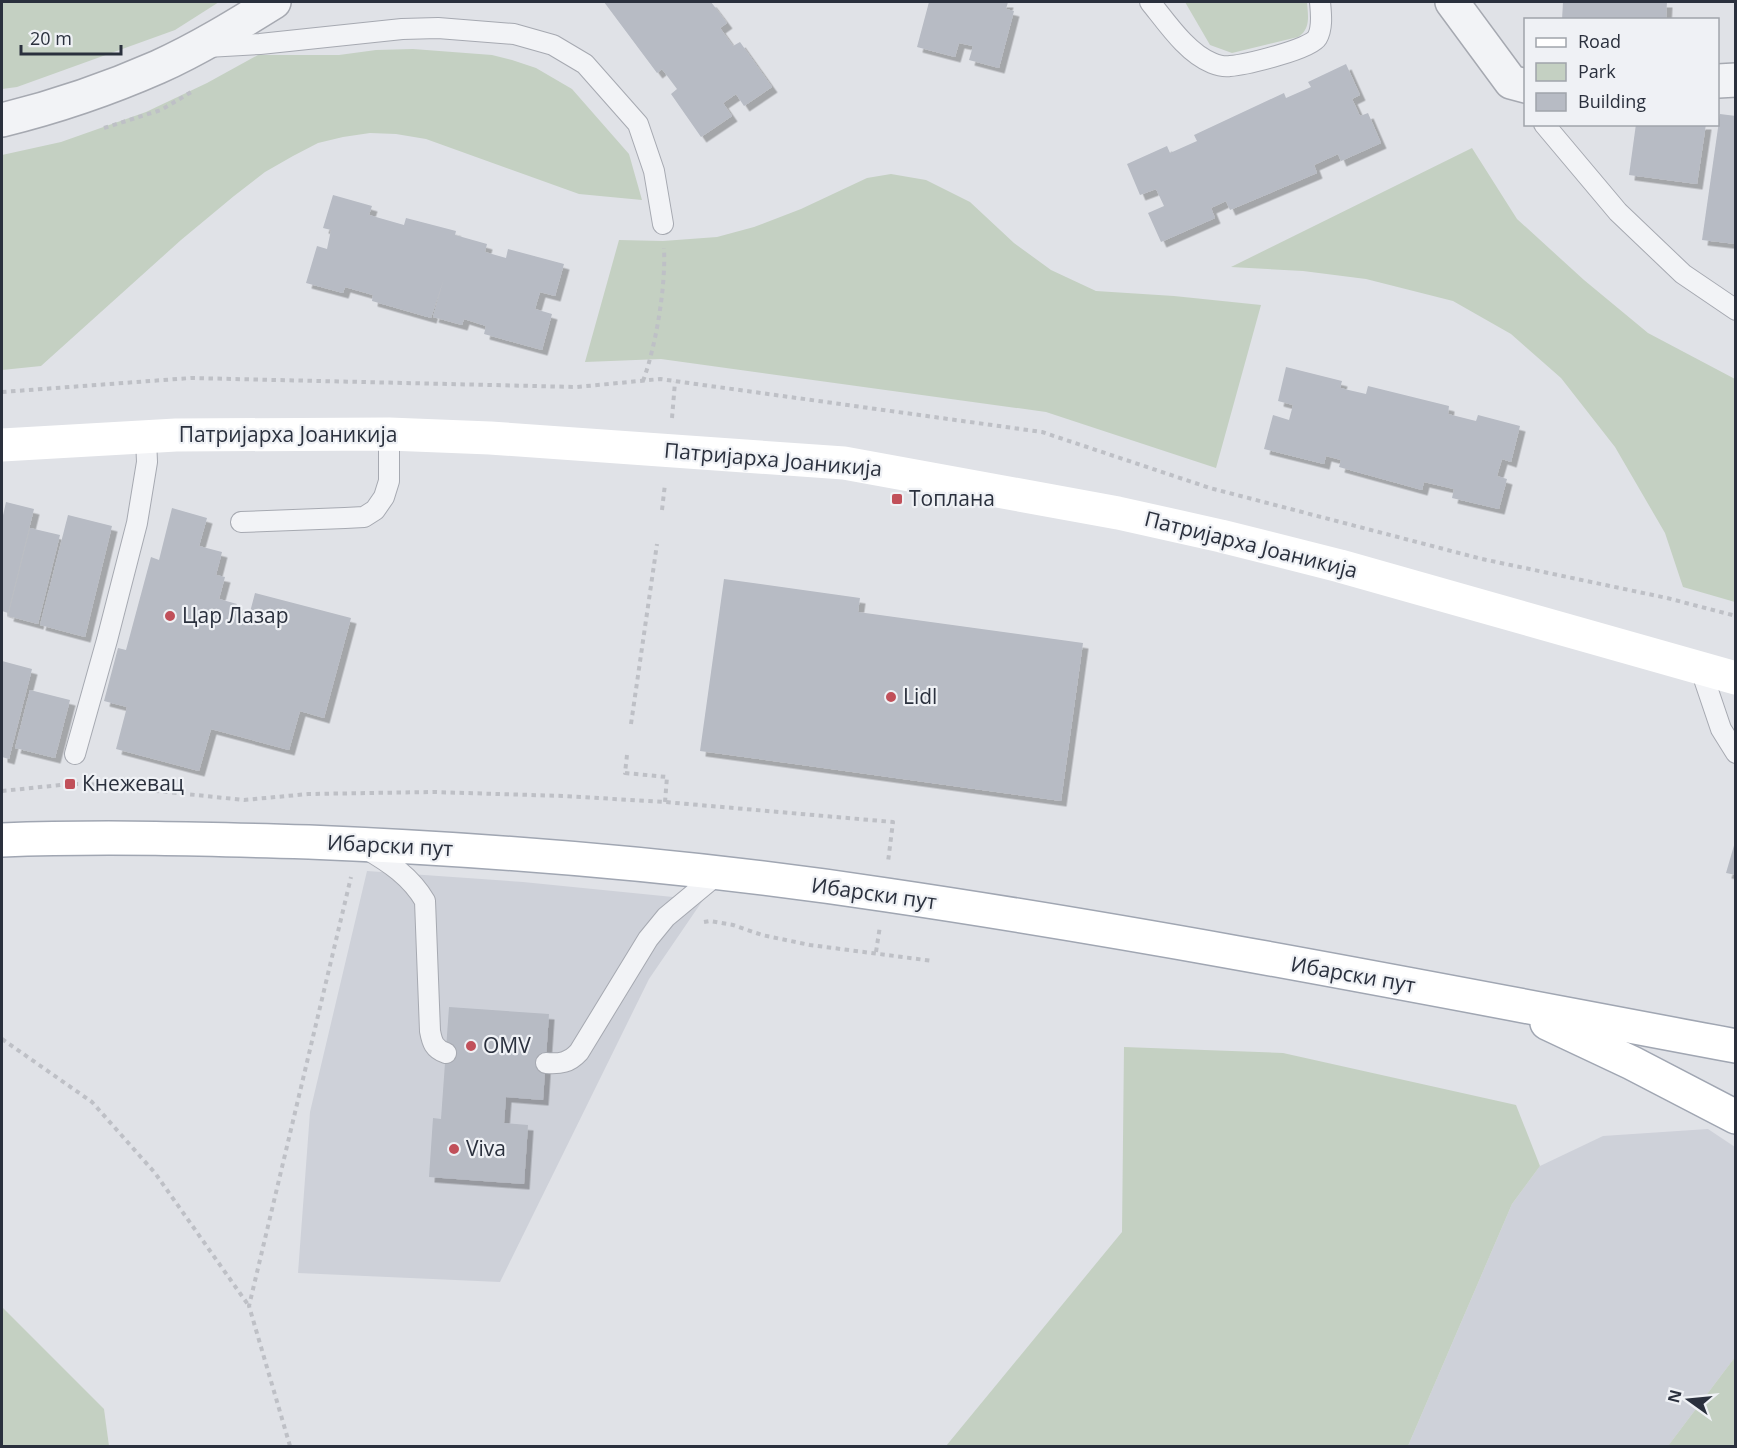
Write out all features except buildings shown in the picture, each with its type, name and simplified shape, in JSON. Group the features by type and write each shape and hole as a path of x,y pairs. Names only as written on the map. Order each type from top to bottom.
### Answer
{"main road":[{"name":"Патријарха Јоаникија","path":"2,446 176,435 389,434 490,438 844,463 1118,513 1221,536 1340,566 1736,678"},
{"name":"Ибарски пут","path":"2,840 211,839 359,844 505,852 719,873 885,894 1116,932 1736,1046"},
{"path":"1504,1003 1632,1063 1736,1118"}],"street":[{"path":"2,120 62,103 158,67 196,48 274,2"},
{"path":"1452,2 1521,90"},
{"path":"1719,81 1736,80"}],"lane":[{"path":"1150,2 1192,49 1213,63 1229,67 1279,55 1311,44 1317,39 1320,30 1320,2"},
{"path":"196,48 260,44 402,29 438,28 514,34 553,45 585,64 638,124 654,171 663,224"},
{"path":"1547,126 1618,212 1683,274 1736,310"},
{"path":"241,522 364,517 375,510 384,496 389,480 389,434"},
{"path":"75,754 107,640 136,523 147,462 146,438"},
{"path":"1700,667 1736,753"},
{"path":"359,844 393,865 425,901 430,1031 432,1042 438,1051 446,1053"},
{"path":"546,1063 560,1064 573,1059 648,939 666,917 719,873"}],"path":[{"path":"643,381 651,359 665,268 663,224"},
{"path":"671,428 675,382"},
{"path":"662,510 666,474"},
{"path":"631,724 657,544"},
{"path":"627,755 626,773 667,777 665,802"},
{"path":"2,791 34,786 90,784 244,800 308,794 433,792 564,796 665,802 893,822 876,952"},
{"path":"249,1306 359,844"},
{"path":"666,917 681,926 710,921 810,945 933,960"},
{"path":"2,1039 92,1102 155,1173 249,1306 290,1446"}],"shaded area":[{"name":"OMV","path":"367,871 523,882 703,900 649,979 500,1282 298,1273 310,1112"},
{"path":"1708,1129 1735,1147 1735,1357 1668,1446 1408,1446 1512,1204 1540,1166 1603,1136"}],"green space":[{"path":"2,2 219,2 175,30 17,87 2,89"},
{"path":"1185,2 1307,2 1308,22 1305,30 1298,37 1232,53 1210,45"},
{"path":"413,49 492,55 512,60 536,68 572,89 629,154 642,200 579,194 426,139 370,133 318,143 265,172 234,196 181,240 41,366 2,370 2,155 61,142 146,112 207,83 258,55 339,55 376,50"},
{"path":"1472,148 1517,219 1584,280 1648,333 1735,379 1735,602 1683,587 1665,533 1615,447 1561,378 1511,334 1453,301 1366,279 1303,271 1231,267"},
{"path":"891,174 926,180 970,202 1014,243 1051,270 1096,291 1261,305 1216,468 1046,412 661,359 585,362 619,240 663,241 717,237 754,227 801,209 867,178"},
{"path":"1124,1047 1283,1053 1516,1105 1540,1166 1512,1204 1408,1446 946,1446 1122,1232"},
{"path":"2,1307 104,1409 109,1446 2,1446"},
{"path":"1735,1357 1735,1446 1668,1446"}],"place":[{"name":"Топлана","path":"897,499"},
{"name":"Цар Лазар","path":"170,616"},
{"name":"Lidl","path":"891,697"},
{"name":"Кнежевац","path":"70,784"},
{"name":"OMV","path":"471,1046"},
{"name":"Viva","path":"454,1149"}]}
